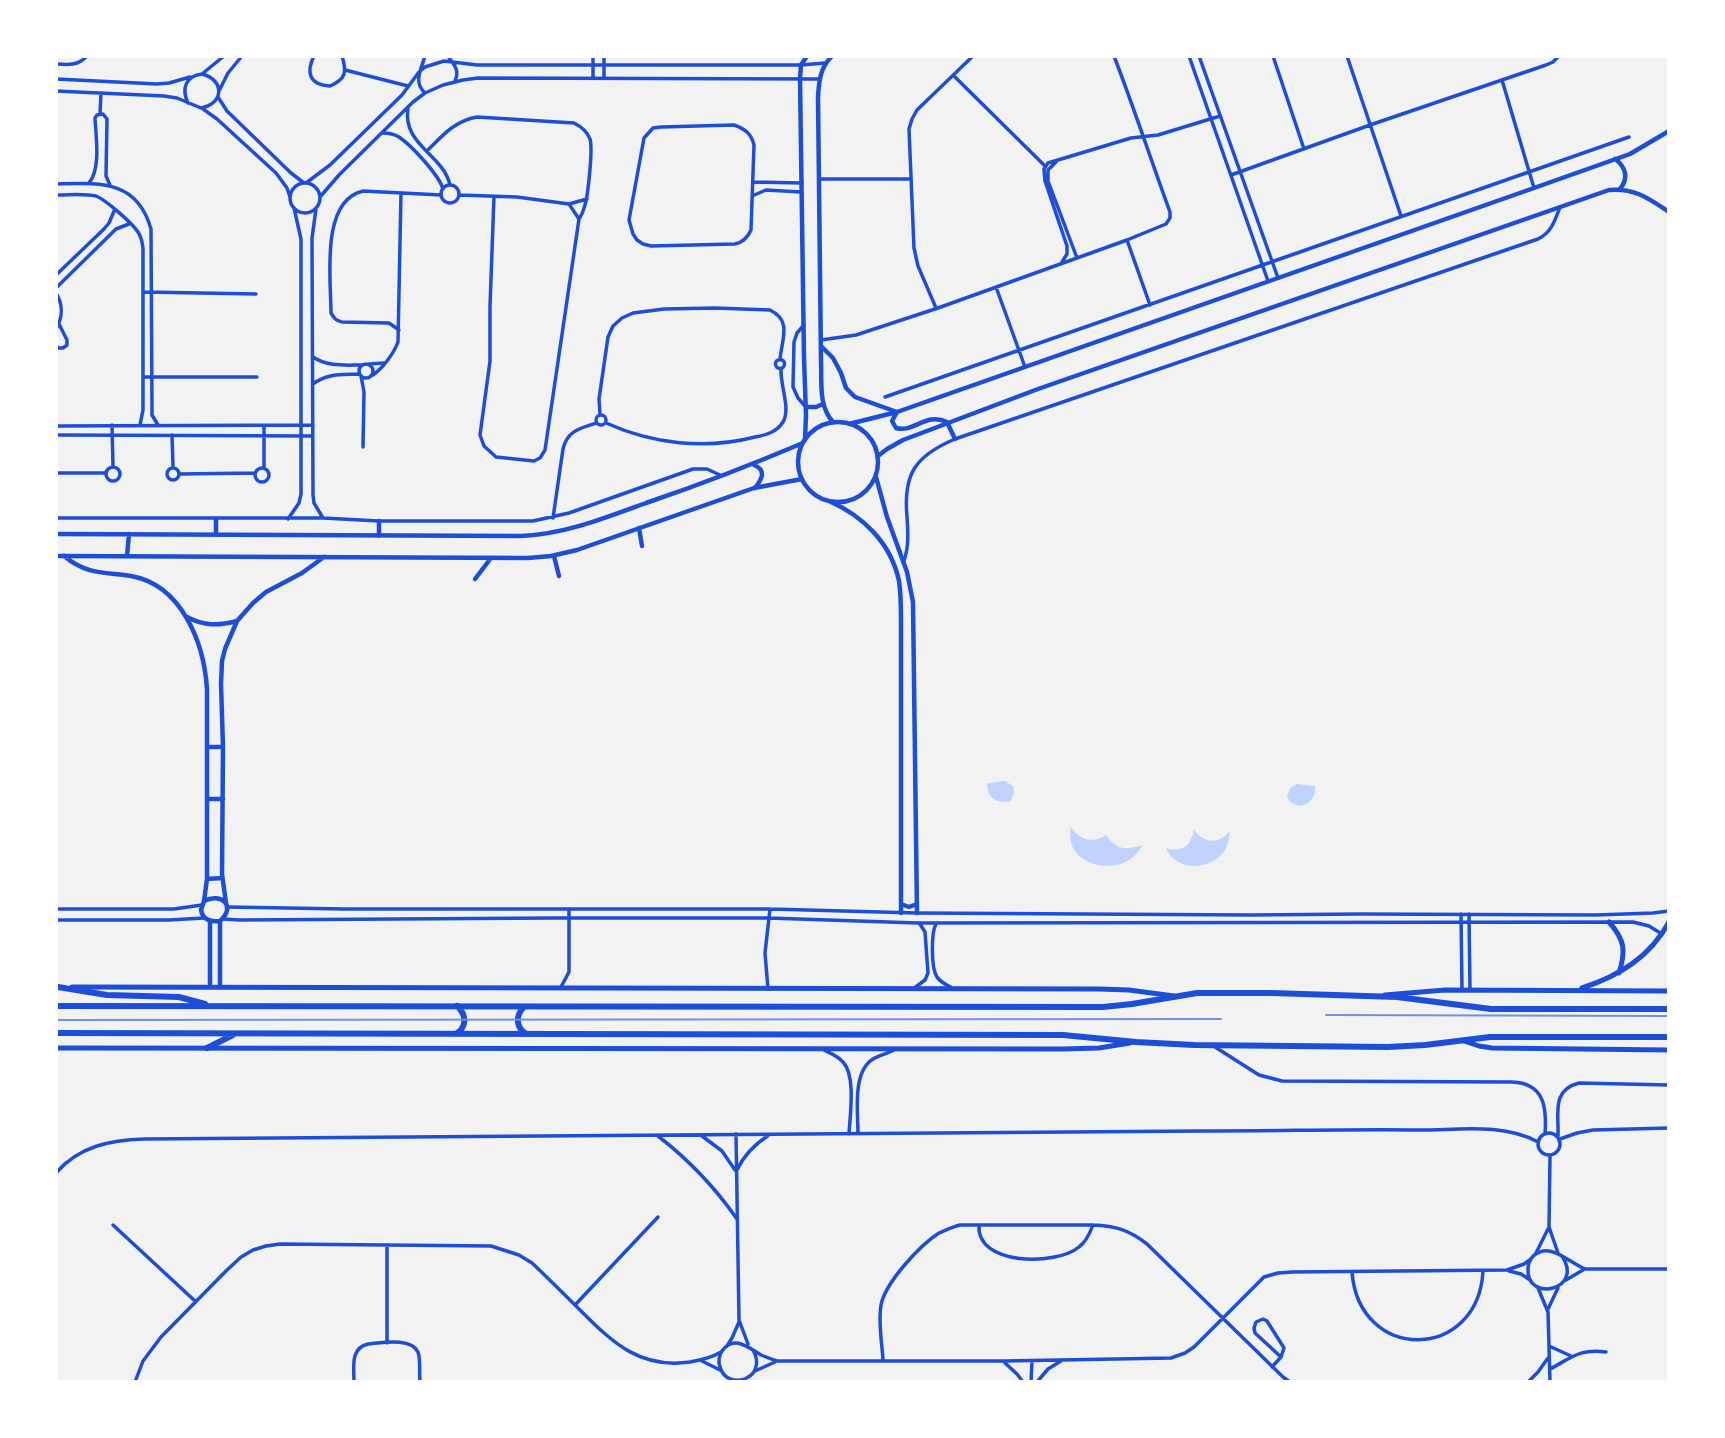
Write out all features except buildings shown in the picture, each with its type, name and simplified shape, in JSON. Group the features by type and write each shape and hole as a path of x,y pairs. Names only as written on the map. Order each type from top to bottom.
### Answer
{"highway":[{"path":"57,987 107,995 179,997 210,1006"},
{"path":"56,1006 1103,1007 1209,992 1378,996 1491,1009 1669,1009"},
{"path":"454,1035 464,1024 463,1014 456,1006"},
{"path":"524,1007 518,1014 518,1024 526,1034"},
{"path":"56,1033 1063,1035 1213,1046 1388,1047 1500,1036 1669,1037"},
{"path":"207,1048 236,1034"}],"main road":[{"path":"1609,922 1622,940 1623,959 1619,973"},
{"path":"1574,990 1619,973 1643,956 1669,922"},
{"path":"1662,934 1669,937"},
{"path":"57,987 1114,989 1174,996"},
{"path":"1378,996 1462,990 1669,991"},
{"path":"1461,1040 1492,1048 1669,1050"},
{"path":"56,1048 1081,1049 1136,1042"}],"street":[{"path":"56,64 75,65 87,56"},
{"path":"56,79 157,83 181,81 202,74 224,56"},
{"path":"201,108 213,104 228,73 242,56"},
{"path":"314,56 309,72 317,83 323,86 330,86 344,76 342,56"},
{"path":"425,56 418,81 425,93"},
{"path":"448,56 458,72 455,81"},
{"path":"593,56 593,78"},
{"path":"604,56 604,78"},
{"path":"807,56 801,65 800,78 806,407 804,442 798,461 802,479 810,491 855,515 876,535 892,560 899,581 901,913 905,923"},
{"path":"832,56 825,63 819,79 819,179 823,404 825,412 833,422"},
{"path":"936,308 916,257 913,239 909,129 917,110 973,56"},
{"path":"821,343 856,335 936,308 1166,223 1170,212 1114,56"},
{"path":"1189,56 1268,281"},
{"path":"1199,56 1278,278"},
{"path":"1273,56 1304,149"},
{"path":"1347,56 1401,216"},
{"path":"1231,175 1553,62 1559,56"},
{"path":"290,197 295,187 330,166 402,95 419,72 438,62 477,65 825,63"},
{"path":"345,70 408,86"},
{"path":"202,74 214,80 218,95 227,111 291,173 316,187 320,197 312,238 313,495 314,503 323,518"},
{"path":"953,75 1045,166"},
{"path":"188,103 184,88 192,77"},
{"path":"320,197 408,107 425,93 455,81 478,78 819,79"},
{"path":"1502,80 1534,188"},
{"path":"56,91 164,96 177,98 201,108 217,119 276,173 287,188 301,239 301,494 299,503 288,519"},
{"path":"89,183 96,170 96,118 100,114 101,93"},
{"path":"408,107 408,124 412,134 446,172 450,185 456,188 459,195 456,201 449,204 443,201 440,195 443,188 450,185"},
{"path":"100,114 107,119 106,176 110,185"},
{"path":"1058,265 1065,257 1067,246 1045,181 1045,166 1131,138 1158,135 1220,116"},
{"path":"427,151 453,126 471,118 484,117 574,123 585,130 591,142 587,199 579,219 545,453 534,461 496,457 487,451 480,435 490,361 494,196"},
{"path":"734,125 743,128 749,133 754,145 752,197 751,230 740,243 650,246 637,240 630,228 629,220 642,145 644,138 653,128 734,125"},
{"path":"849,424 897,412 1025,368 1534,188 1644,147 1669,131"},
{"path":"381,133 396,135 438,176 443,188"},
{"path":"885,397 1629,137"},
{"path":"412,150 419,143"},
{"path":"1615,159 1625,170 1626,177 1619,189"},
{"path":"1057,160 1048,170 1048,181 1077,258"},
{"path":"819,179 911,179"},
{"path":"753,182 802,183"},
{"path":"56,184 110,185 133,197 148,217 151,229 152,415 158,425"},
{"path":"752,197 765,190 802,192"},
{"path":"878,456 903,440 947,422 1609,190 1634,191 1669,212"},
{"path":"398,330 389,323 342,322 333,317 331,240 334,224 344,202 353,194 363,191 440,195"},
{"path":"313,384 331,375 360,375 366,379 378,371 397,346 401,193"},
{"path":"56,195 86,195 107,202 137,230 142,239 144,292 140,425"},
{"path":"459,195 527,198 569,204 587,199"},
{"path":"569,204 579,219"},
{"path":"904,561 908,546 905,497 910,476 918,464 941,445 1538,239 1551,229 1560,206"},
{"path":"294,208 305,213 316,209"},
{"path":"56,275 104,229 113,217 115,209"},
{"path":"56,329 61,306 56,290 116,229 129,224"},
{"path":"1126,240 1150,305"},
{"path":"996,287 1025,368"},
{"path":"144,292 256,294"},
{"path":"553,518 563,449 566,440 576,429 597,423 602,426 606,423 630,433 693,444 732,442 769,433 780,427 786,416 786,404 781,386 782,368 785,364 781,360 783,323 779,315 770,310 689,308 633,313 617,322 608,337 597,423"},
{"path":"389,323 399,314"},
{"path":"56,345 63,348 67,345 59,324"},
{"path":"804,325 795,337 794,391 806,407 823,404"},
{"path":"821,343 833,358 846,388 855,397 897,412"},
{"path":"313,357 319,362 331,365 384,363"},
{"path":"793,360 776,361 775,365 777,368 793,368"},
{"path":"364,392 372,376 373,370 369,364"},
{"path":"362,365 359,369 364,392 363,447"},
{"path":"143,377 257,377"},
{"path":"897,412 892,424 899,430 930,419 941,419 947,422 955,439"},
{"path":"600,415 606,418 606,423"},
{"path":"56,534 521,536 555,533 722,477 804,442 814,430 833,422 849,424 861,429 871,438 878,456 876,477 868,489 857,498 843,502 829,501"},
{"path":"112,425 113,467"},
{"path":"255,473 257,480 265,482 268,479 269,472 264,467 264,425"},
{"path":"56,426 313,425"},
{"path":"56,435 313,436"},
{"path":"172,435 173,467 179,474"},
{"path":"753,464 761,469 762,473 762,478 754,488"},
{"path":"106,472 108,480 119,478 120,471 113,467"},
{"path":"106,472 113,467"},
{"path":"173,467 167,471 168,478 175,480 179,474"},
{"path":"179,474 255,473 264,467"},
{"path":"56,518 523,521 553,518 693,469 707,469 722,477"},
{"path":"56,473 106,472"},
{"path":"876,477 887,517 904,561 912,595 917,913"},
{"path":"56,556 535,558 554,556 754,488 802,479"},
{"path":"216,519 216,535"},
{"path":"379,521 379,536"},
{"path":"639,528 642,546"},
{"path":"127,556 129,534"},
{"path":"64,556 86,570 134,577 152,584 172,599 186,616 202,653 206,670 208,799 208,879 202,914 207,919 210,987"},
{"path":"554,556 559,576"},
{"path":"220,987 221,920 227,914 222,878 222,661 229,636 237,621 266,592 324,557"},
{"path":"475,579 491,558"},
{"path":"186,616 205,624 237,621"},
{"path":"207,747 223,747"},
{"path":"208,799 223,799"},
{"path":"208,879 222,878"},
{"path":"56,909 174,909 203,903 215,897 227,905 345,909 662,908 901,913 1251,915 1548,915 1669,911"},
{"path":"901,904 917,904"},
{"path":"447,908 447,918"},
{"path":"461,908 461,918"},
{"path":"554,918 555,908"},
{"path":"560,988 569,972 569,908"},
{"path":"662,908 662,918"},
{"path":"345,909 345,920"},
{"path":"685,909 685,918"},
{"path":"768,989 765,953 770,909"},
{"path":"1049,914 1049,923"},
{"path":"1461,914 1462,990"},
{"path":"1469,914 1470,990"},
{"path":"1250,923 1251,915"},
{"path":"1548,915 1548,923"},
{"path":"56,920 768,918 905,923 1639,922 1662,934"},
{"path":"912,989 925,980 928,973 925,932 918,923"},
{"path":"937,923 932,933 935,973 939,980 953,989"},
{"path":"1213,1046 1259,1075 1282,1081 1527,1083 1536,1090 1542,1100 1545,1133"},
{"path":"822,1049 843,1062 850,1074 849,1134"},
{"path":"850,1074 857,1072 870,1060 895,1049"},
{"path":"857,1072 858,1134"},
{"path":"1550,1156 1560,1149 1559,1097 1569,1086 1584,1083 1669,1085"},
{"path":"850,1119 858,1119"},
{"path":"1559,1138 1593,1130 1669,1128"},
{"path":"56,1173 77,1156 96,1146 117,1140 1488,1130 1514,1132 1538,1142"},
{"path":"1550,1156 1541,1152 1538,1142 1540,1137 1545,1133 1552,1133 1559,1138"},
{"path":"736,1134 739,1320 756,1356 757,1364 746,1382"},
{"path":"737,1172 752,1147 769,1134"},
{"path":"656,1135 701,1173 737,1219"},
{"path":"701,1135 722,1150 737,1172"},
{"path":"1550,1156 1549,1227 1567,1266 1563,1282"},
{"path":"575,1305 658,1217"},
{"path":"113,1225 195,1301"},
{"path":"883,1360 881,1304 888,1287 898,1273 940,1233 960,1225 1093,1225 1121,1228 1139,1238 1290,1382"},
{"path":"979,1225 983,1242 998,1253 1034,1259 1070,1253 1085,1241 1093,1225"},
{"path":"725,1376 731,1380 745,1380 777,1361 1032,1361 1171,1357 1194,1347 1255,1284 1269,1275 1292,1272 1507,1270 1524,1264 1536,1254 1549,1227"},
{"path":"135,1382 143,1361 161,1337 241,1257 253,1250 280,1244 491,1246 506,1250 532,1263 608,1338 642,1359 680,1363 708,1359 727,1346 739,1320"},
{"path":"387,1245 387,1343"},
{"path":"1536,1254 1547,1250 1585,1269 1669,1269"},
{"path":"1530,1280 1528,1269 1531,1259"},
{"path":"1548,1311 1559,1286 1585,1269"},
{"path":"1507,1270 1530,1280 1541,1294 1548,1311 1550,1382"},
{"path":"1352,1272 1357,1299 1373,1322 1396,1336 1416,1340 1439,1337 1463,1322 1478,1299 1483,1271"},
{"path":"1536,1286 1547,1290 1559,1286"},
{"path":"1272,1367 1281,1357 1283,1353 1282,1344 1267,1321 1263,1319 1256,1322 1255,1333 1281,1357"},
{"path":"354,1382 355,1353 357,1348 368,1343 409,1344 419,1359 419,1382"},
{"path":"727,1346 741,1343 777,1361"},
{"path":"1549,1346 1571,1356"},
{"path":"721,1371 719,1358 722,1351"},
{"path":"1550,1369 1571,1356 1587,1351 1606,1352"},
{"path":"1528,1382 1549,1356"},
{"path":"700,1360 721,1371 730,1382"},
{"path":"1037,1382 1048,1369 1063,1360"},
{"path":"1004,1361 1023,1382"},
{"path":"1031,1382 1032,1361"}],"water":[{"path":"1005,781 1013,786 1014,792 1011,801 1002,802 989,794 987,785"},
{"path":"1297,784 1315,786 1313,798 1305,805 1295,805 1287,797 1290,788"},
{"path":"1071,827 1078,835 1091,840 1106,835 1122,848 1143,845 1134,856 1122,863 1100,865 1080,857 1070,839"},
{"path":"1194,830 1202,838 1212,841 1221,839 1230,831 1227,846 1217,859 1192,866 1170,856 1166,848 1177,850 1185,847"}],"railway":[{"path":"1326,1015 1669,1016"},
{"path":"56,1020 1221,1019"}]}
